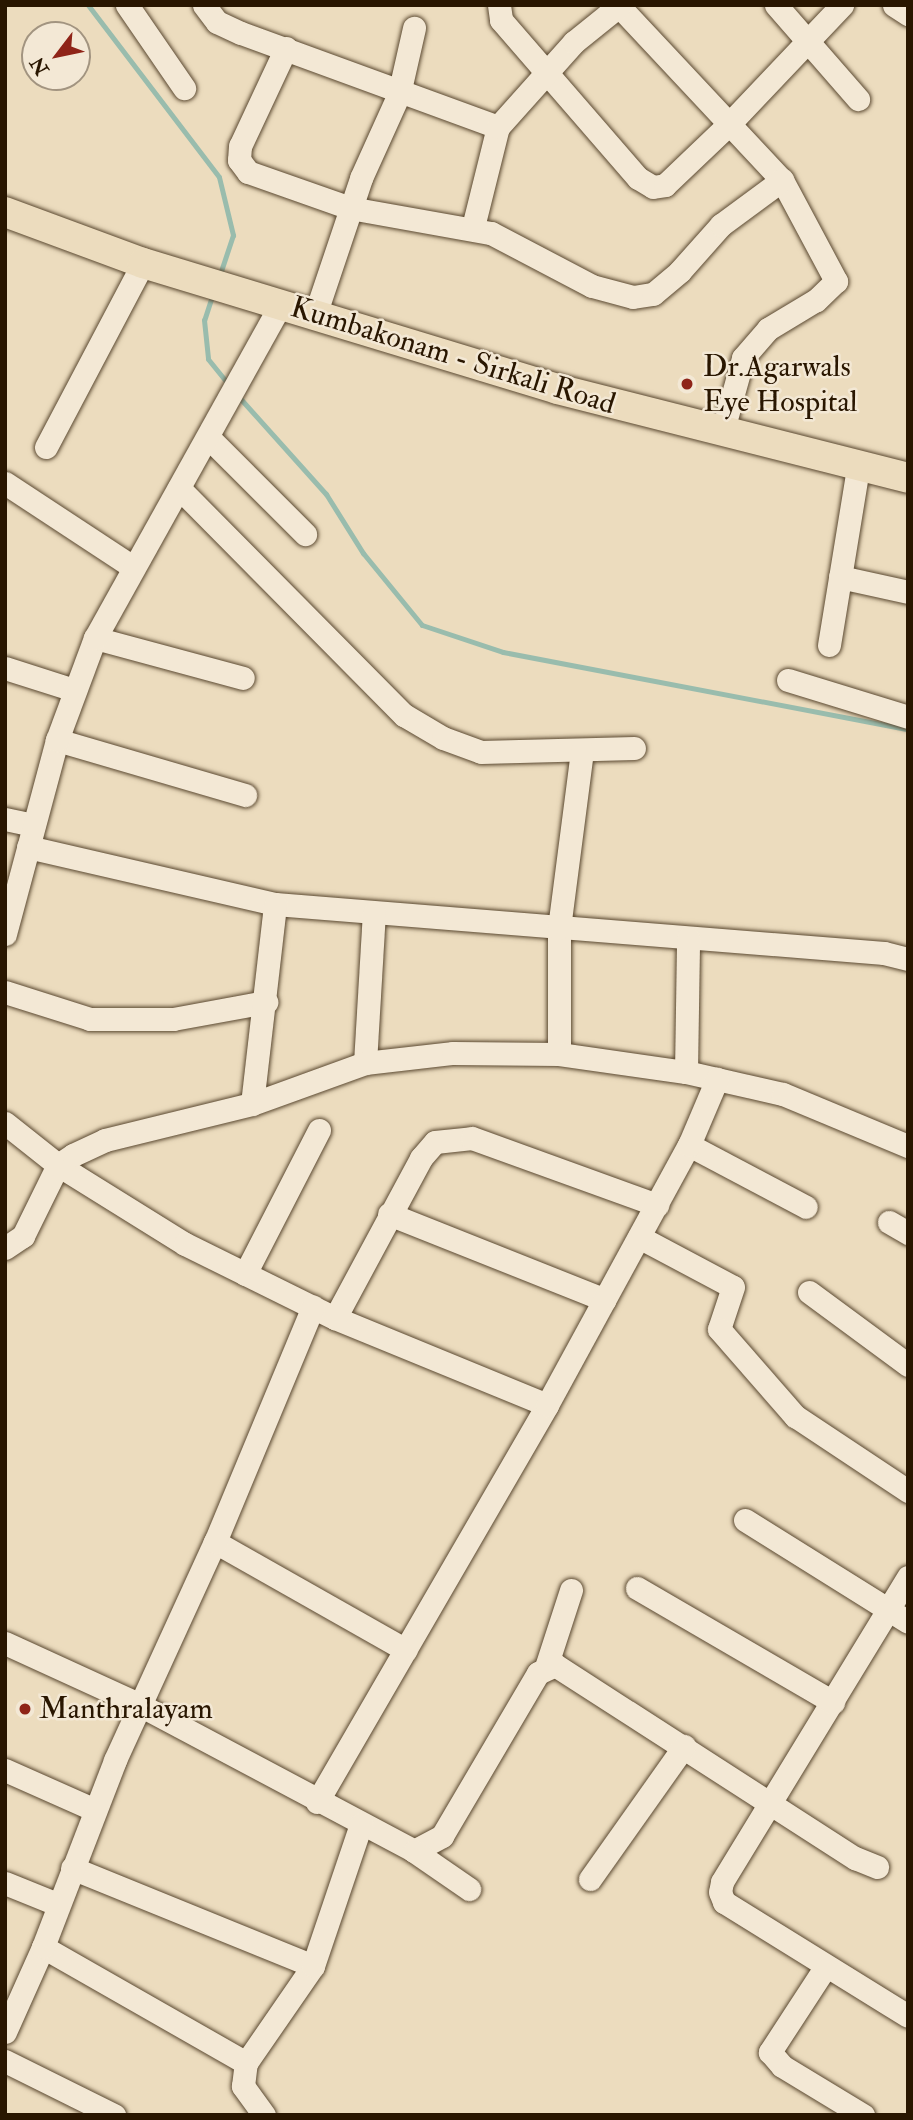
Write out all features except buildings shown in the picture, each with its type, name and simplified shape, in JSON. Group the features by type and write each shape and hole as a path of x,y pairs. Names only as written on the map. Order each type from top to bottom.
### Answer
{"main road":[{"name":"Kumbakonam - Sirkali Road","path":"5,212 143,263 315,315 722,433 908,478"}],"street":[{"path":"127,5 184,88"},
{"path":"204,5 217,22 399,94 498,127"},
{"path":"499,5 501,20 638,178 653,187 664,185 730,123 842,5"},
{"path":"776,5 858,99"},
{"path":"894,5 908,14"},
{"path":"473,228 498,127 574,42 619,6 782,180 836,281 816,300 768,329 743,358 722,433"},
{"path":"315,315 350,208 399,94 414,28"},
{"path":"286,48 240,146 239,160 248,172 350,208 473,228 592,286 633,297 653,294 680,271 721,225 782,180"},
{"path":"46,447 143,263"},
{"path":"5,934 57,740 95,638 133,567 209,438 281,304"},
{"path":"209,438 305,534"},
{"path":"830,645 858,468"},
{"path":"5,483 133,567"},
{"path":"179,488 404,715 443,738 481,752 634,748"},
{"path":"840,577 908,592"},
{"path":"95,638 243,678"},
{"path":"5,668 74,690"},
{"path":"788,680 908,717"},
{"path":"57,740 245,795"},
{"path":"559,1054 559,928 582,750"},
{"path":"5,819 31,836 275,904 884,953 908,959"},
{"path":"252,1104 275,904"},
{"path":"365,1063 374,913"},
{"path":"686,1072 688,938"},
{"path":"5,992 90,1019 173,1019 265,1002"},
{"path":"5,1248 23,1236 58,1165 105,1140 252,1104 365,1063 453,1053 559,1054 686,1072 783,1094 908,1146"},
{"path":"317,1802 548,1405 690,1145 717,1079"},
{"path":"5,1123 58,1165 186,1244 335,1318 548,1405"},
{"path":"245,1274 319,1130"},
{"path":"335,1318 389,1214 421,1158 435,1142 451,1138 472,1138 657,1205"},
{"path":"690,1145 806,1207"},
{"path":"389,1214 605,1300"},
{"path":"639,1237 733,1287 719,1329 795,1416 908,1491"},
{"path":"809,1292 908,1365"},
{"path":"5,2032 43,1947 57,1904 138,1704 215,1542 313,1307"},
{"path":"745,1520 898,1616"},
{"path":"215,1542 405,1650"},
{"path":"908,1577 898,1616 833,1702 720,1892 724,1902 908,2016"},
{"path":"637,1588 833,1702"},
{"path":"414,1851 442,1836 538,1673 546,1667 571,1590"},
{"path":"5,1643 138,1704 317,1802 414,1851 469,1889"},
{"path":"546,1667 565,1668 771,1803 877,1867"},
{"path":"590,1879 684,1746"},
{"path":"5,1770 95,1810"},
{"path":"264,2115 243,2086 246,2063 313,1966 360,1824"},
{"path":"72,1868 313,1966"},
{"path":"5,1883 57,1904"},
{"path":"43,1947 246,2063"},
{"path":"825,1966 770,2052 782,2066 863,2115"},
{"path":"5,2061 114,2115"}],"waterway":[{"path":"88,5 219,177 233,235 219,277"},
{"path":"213,293 204,320 208,359 230,386"},
{"path":"238,396 326,494 363,553 422,625 503,652 908,729"}],"place":[{"name":"Dr.Agarwals Eye Hospital","path":"687,384"},
{"name":"Manthralayam","path":"25,1709"}]}
